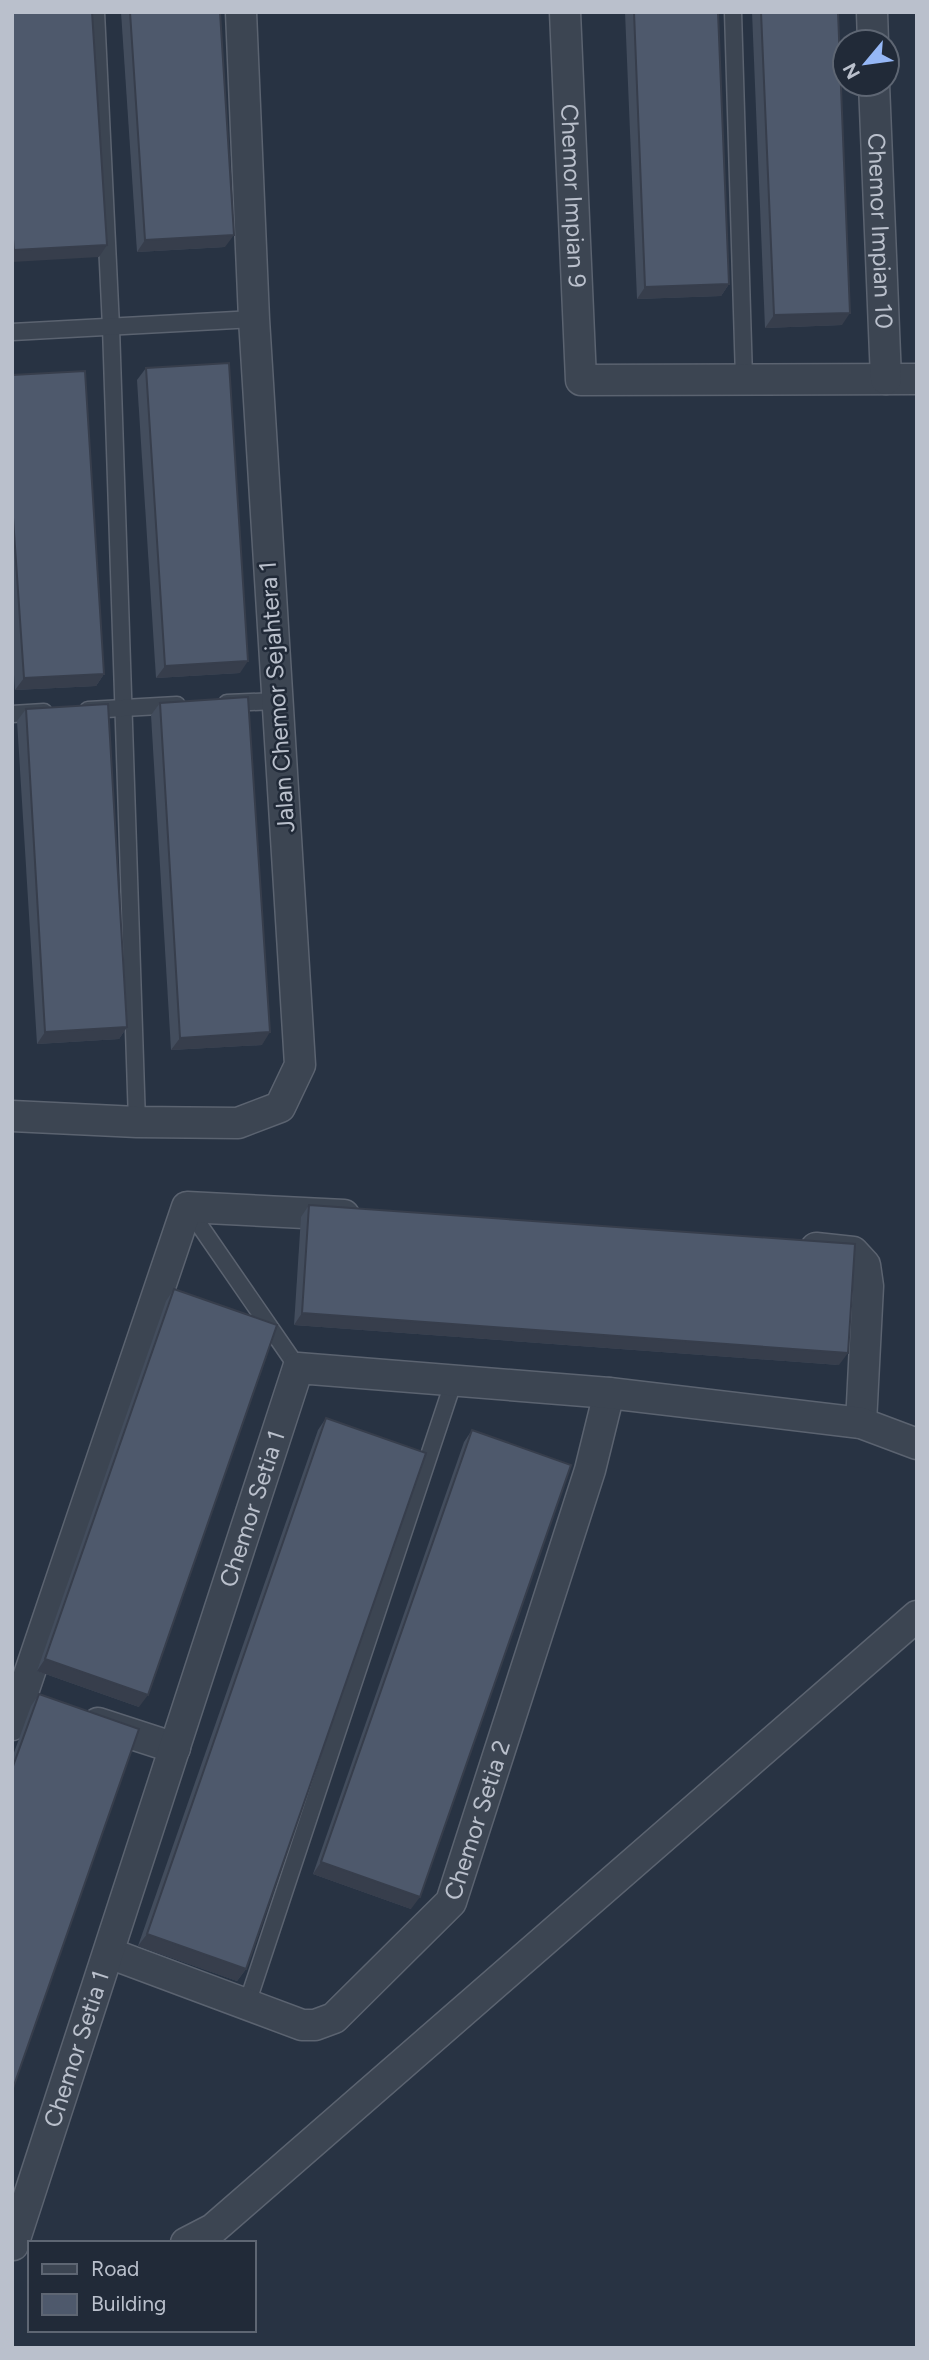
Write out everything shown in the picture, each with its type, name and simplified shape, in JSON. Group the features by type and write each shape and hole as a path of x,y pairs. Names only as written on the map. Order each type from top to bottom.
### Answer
{"street":[{"name":"Jalan Chemor Sejahtera 1","path":"12,1115 137,1122 238,1123 280,1107 300,1065 254,319 241,12"},
{"name":"Chemor Impian 9","path":"565,12 580,380 744,378"},
{"name":"Chemor Impian 10","path":"875,98 886,379"},
{"path":"744,378 917,379"},
{"path":"175,1748 38,1712 187,1207 368,1216"},
{"path":"793,1245 853,1252 865,1265 868,1286 861,1423"},
{"path":"298,1368 453,1383 609,1393 861,1423 917,1444"},
{"name":"Chemor Setia 1","path":"12,2245 110,1953 298,1368"},
{"name":"Chemor Setia 2","path":"110,1953 246,2007 302,2025 315,2025 334,2018 451,1902 590,1470 609,1393"},
{"path":"190,2241 213,2229 917,1616"}],"lane":[{"path":"96,12 111,327 137,1122"},
{"path":"733,12 744,378"},
{"path":"12,332 254,319"},
{"path":"213,704 277,701"},
{"path":"12,714 187,705"},
{"path":"187,1207 298,1368"},
{"path":"246,2007 453,1383"}],"building":[{"path":"12,12 92,12 107,245 14,250"},
{"path":"130,12 220,12 234,235 145,240"},
{"path":"634,12 718,12 729,284 645,287"},
{"path":"761,12 838,12 839,28 831,28 831,98 841,98 850,313 774,315"},
{"path":"229,363 248,661 165,666 146,368"},
{"path":"85,371 104,674 24,678 12,503 12,375"},
{"path":"248,697 270,1032 180,1038 160,703"},
{"path":"108,704 127,1027 45,1032 26,709"},
{"path":"309,1205 855,1244 848,1353 302,1313"},
{"path":"174,1289 277,1325 148,1695 45,1659"},
{"path":"326,1418 426,1453 246,1969 147,1934"},
{"path":"472,1430 571,1465 420,1897 321,1862"},
{"path":"39,1694 139,1729 12,2091 12,1769"}]}
